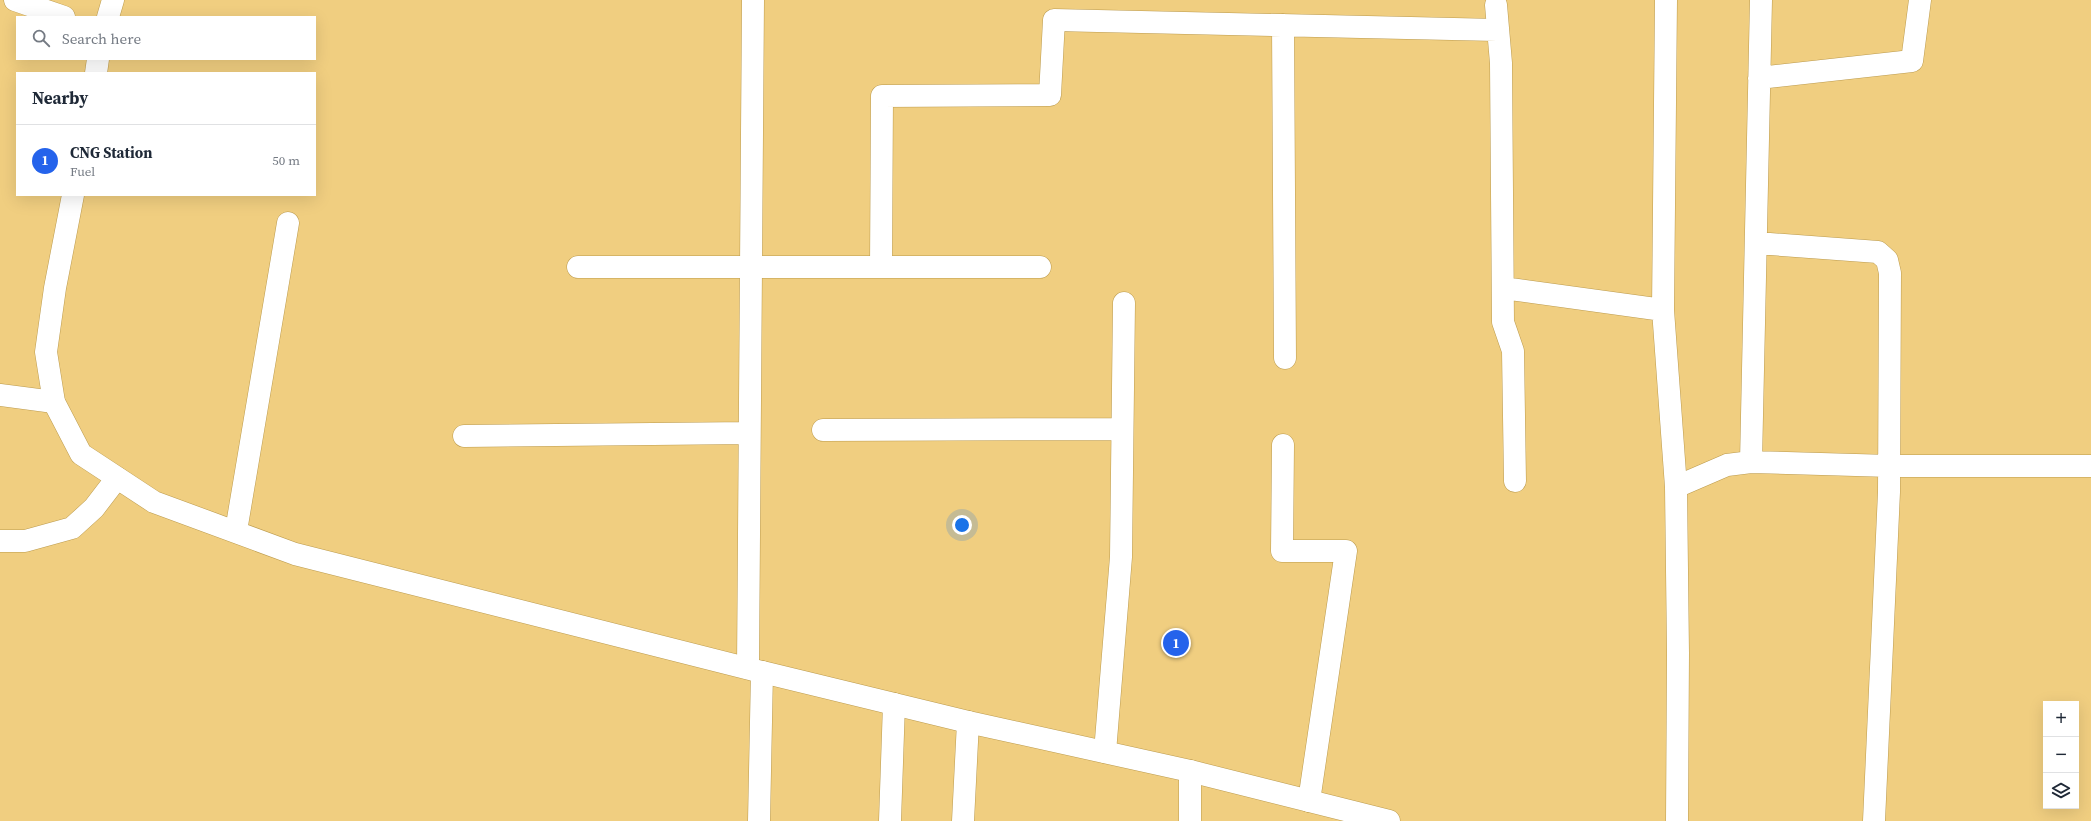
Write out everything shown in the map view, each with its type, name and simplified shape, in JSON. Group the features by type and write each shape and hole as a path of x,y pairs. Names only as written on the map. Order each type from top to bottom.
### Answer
{"street":[{"path":"15,0 61,16"},
{"path":"108,16 113,0"},
{"path":"753,0 749,433 759,821"},
{"path":"1666,0 1663,310 1676,487 1678,653 1676,821"},
{"path":"1751,462 1760,0"},
{"path":"1759,78 1912,61 1920,0"},
{"path":"1496,5 1501,63 1503,322 1513,351 1516,481"},
{"path":"881,267 882,96 1050,95 1054,20 1497,30"},
{"path":"1283,25 1285,358"},
{"path":"96,72 98,60"},
{"path":"73,196 55,288 46,352 54,402 81,454 154,502 295,554 894,704 968,722 1190,771 1389,821"},
{"path":"236,532 288,224"},
{"path":"1756,243 1878,252 1887,260 1890,273 1890,466 1874,821"},
{"path":"578,267 1040,267"},
{"path":"1503,288 1663,310"},
{"path":"1105,752 1121,557 1124,303"},
{"path":"0,395 54,402"},
{"path":"823,430 1122,429"},
{"path":"464,436 749,433"},
{"path":"1283,445 1282,551 1346,551 1309,801"},
{"path":"1676,487 1727,465 1751,462 1890,466 2091,466"},
{"path":"0,541 25,541 72,528 94,508 117,478"},
{"path":"890,821 894,704"},
{"path":"962,821 968,722"},
{"path":"1190,771 1190,821"}],"place":[{"name":"CNG Station","path":"1176,643"}]}
